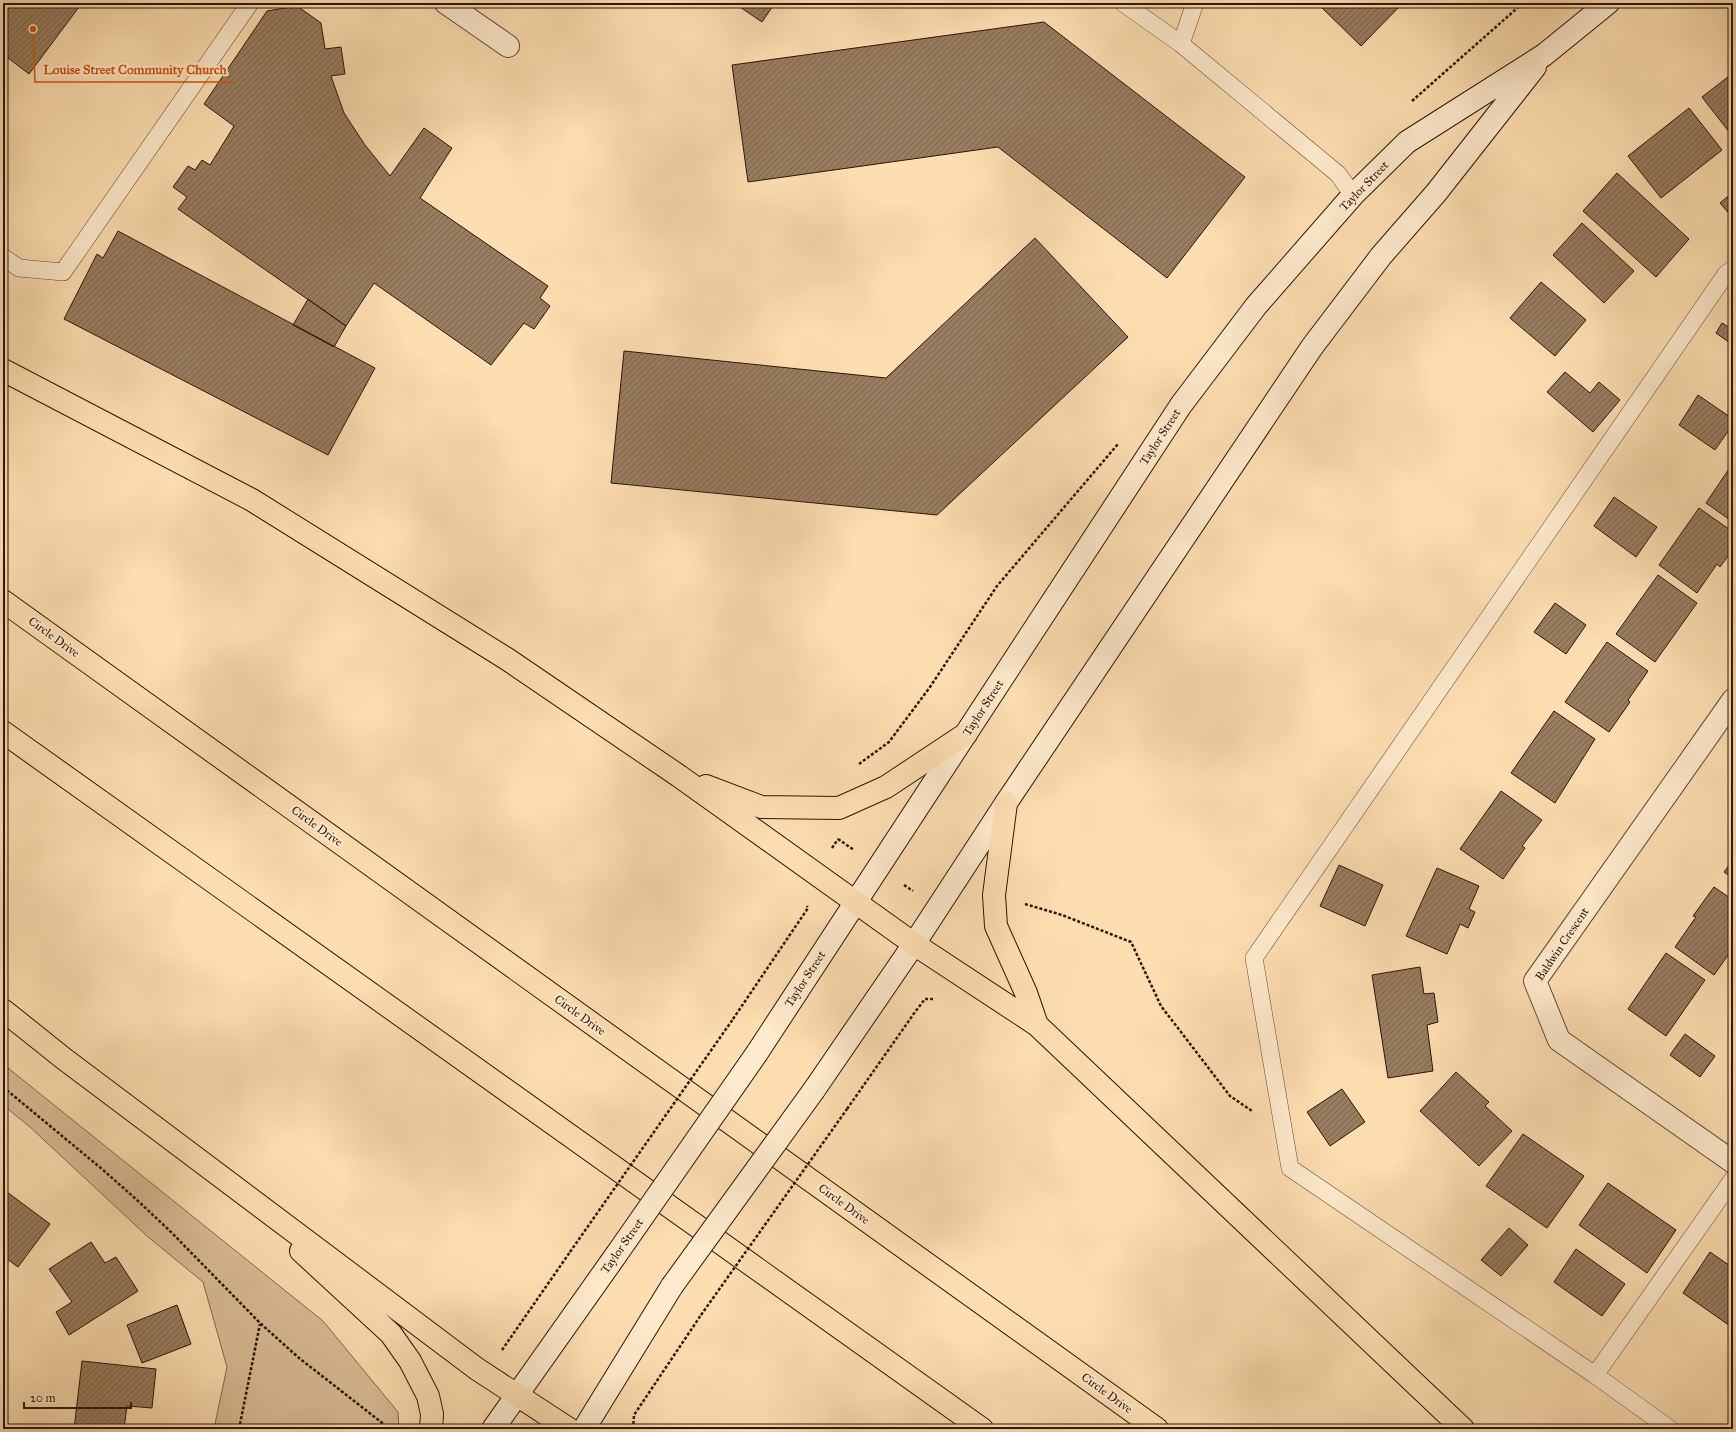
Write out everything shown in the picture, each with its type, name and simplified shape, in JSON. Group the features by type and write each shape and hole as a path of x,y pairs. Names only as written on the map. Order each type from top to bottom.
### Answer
{"highway":[{"path":"3,370 252,500 507,659 679,776 914,944 1038,1025 1463,1429"},
{"name":"Circle Drive","path":"3,601 1158,1429"},
{"path":"3,732 982,1429"},
{"path":"679,776 761,807 838,808 886,787 966,734"},
{"path":"1006,804 994,895 996,926 1026,993 1038,1025"},
{"path":"3,1010 63,1058 212,1168 477,1369 569,1429"},
{"path":"212,1168 391,1334 410,1361 428,1396 432,1414 431,1429"}],"main road":[{"path":"446,3 508,46"},
{"name":"Taylor Street","path":"493,1429 757,1053 1181,405 1256,306 1353,195 1407,142 1544,55 1608,3"},
{"name":"Taylor Street","path":"584,1429 672,1286 814,1090 914,944 1312,347 1381,256 1436,193 1544,55"},
{"name":"Baldwin Crescent","path":"1733,700 1534,981 1559,1040 1733,1162"}],"lane":[{"path":"3,257 19,268 63,272 250,3"},
{"path":"1123,3 1181,44 1338,174 1353,195"},
{"path":"1181,44 1196,3"},
{"path":"1670,1429 1595,1375 1290,1168 1254,958 1726,274 1733,269"},
{"path":"1595,1375 1733,1179"}],"path":[{"path":"1424,89 1523,3"},
{"path":"858,765 889,742 930,687 997,586 1120,441"},
{"path":"477,1369 499,1353 808,908 805,898 838,839 838,808"},
{"path":"1017,902 1062,915 1131,942 1161,1006 1230,1096 1284,1132"},
{"path":"633,1429 634,1415 701,1315 915,1012 925,999 933,999"},
{"path":"3,1087 137,1200 170,1231 260,1323 299,1358 390,1429"},
{"path":"239,1429 260,1323"}],"shaded area":[{"path":"3,1064 323,1321 398,1412 399,1429 214,1429 227,1367 203,1282 147,1236 30,1127 3,1105"}],"building":[{"path":"3,3 82,3 29,74 3,54"},
{"path":"734,3 775,3 762,22"},
{"path":"1317,3 1403,3 1361,46"},
{"path":"297,6 321,23 325,49 341,47 345,74 331,76 344,113 365,145 390,176 424,128 452,148 420,198 548,286 540,298 550,306 534,329 524,323 491,365 374,283 346,326 178,209 187,197 173,187 188,166 195,170 202,160 210,165 234,126 204,104 267,11"},
{"path":"1044,22 1245,177 1167,278 998,147 748,182 732,65"},
{"path":"1733,73 1733,137 1702,97"},
{"path":"1689,108 1722,150 1661,198 1628,156"},
{"path":"1617,173 1689,239 1656,277 1583,211"},
{"path":"1733,192 1733,218 1720,203"},
{"path":"1582,223 1634,271 1604,303 1553,255"},
{"path":"118,231 375,368 328,455 64,319 97,254 103,258"},
{"path":"1035,238 1128,337 937,515 611,483 624,351 886,378"},
{"path":"1541,282 1586,320 1555,356 1510,318"},
{"path":"308,299 346,326 334,347 293,325"},
{"path":"1722,323 1733,330 1733,345 1716,333"},
{"path":"1565,372 1590,393 1599,382 1620,400 1593,432 1547,392"},
{"path":"1698,395 1733,419 1733,424 1715,450 1679,425"},
{"path":"1733,463 1733,522 1706,503"},
{"path":"1614,497 1657,527 1636,557 1594,526"},
{"path":"1699,508 1733,532 1733,549 1720,567 1717,564 1697,593 1659,565"},
{"path":"1658,575 1697,603 1655,662 1616,634"},
{"path":"1555,603 1586,625 1566,654 1534,632"},
{"path":"1607,642 1648,671 1628,700 1630,702 1609,732 1565,702"},
{"path":"1554,711 1595,739 1555,803 1511,773"},
{"path":"1501,791 1542,820 1522,846 1525,848 1503,879 1460,849"},
{"path":"1733,860 1733,878 1724,872"},
{"path":"1339,865 1383,885 1365,926 1320,906"},
{"path":"1437,868 1479,886 1469,909 1475,912 1468,928 1460,924 1447,954 1406,936"},
{"path":"1714,887 1733,900 1733,948 1714,975 1675,947 1696,917 1693,916"},
{"path":"1666,953 1705,980 1666,1036 1628,1009"},
{"path":"1420,967 1424,994 1434,993 1438,1022 1427,1025 1433,1071 1388,1078 1372,975"},
{"path":"1685,1034 1715,1056 1700,1077 1670,1055"},
{"path":"1456,1072 1489,1102 1485,1106 1512,1131 1479,1166 1420,1111"},
{"path":"1342,1089 1365,1122 1330,1146 1307,1112"},
{"path":"1523,1134 1584,1176 1547,1228 1486,1186"},
{"path":"1608,1183 1676,1230 1647,1273 1579,1225"},
{"path":"3,1189 50,1224 18,1267 3,1256"},
{"path":"1509,1228 1528,1245 1501,1276 1481,1260"},
{"path":"91,1242 105,1263 116,1257 138,1291 69,1335 56,1312 72,1302 49,1269"},
{"path":"1576,1249 1625,1284 1602,1316 1554,1282"},
{"path":"1710,1252 1733,1268 1733,1328 1683,1293"},
{"path":"177,1305 191,1344 142,1363 127,1325"},
{"path":"82,1361 156,1369 152,1408 127,1406 124,1429 74,1429"}],"place":[{"name":"Louise Street Community Church","path":"33,29"}]}
